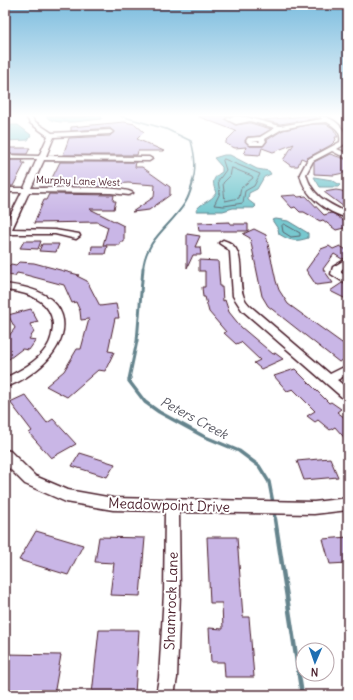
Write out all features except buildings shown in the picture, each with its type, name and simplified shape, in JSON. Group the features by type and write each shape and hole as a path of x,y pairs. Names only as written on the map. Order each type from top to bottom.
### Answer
{"street":[{"path":"46,149 6,232 55,232 76,236"},
{"path":"348,157 332,149 310,160 303,174 308,188 313,194 325,203 348,216"},
{"path":"5,157 149,159"},
{"name":"Murphy Lane West","path":"5,190 111,191 129,193"},
{"path":"223,243 230,247 234,252 238,296 246,308 348,396"},
{"path":"348,264 343,264 336,269 336,274 348,279"},
{"path":"5,286 29,292 44,299 54,309 58,320 58,333 52,348 41,360 22,375 5,383"},
{"path":"329,380 348,369"},
{"name":"Meadowpoint Drive","path":"5,455 30,480 66,496 113,504 265,508 314,508 348,504"},
{"name":"Shamrock Lane","path":"165,695 168,678 172,593 172,506"}],"water":[{"path":"230,155 257,169 269,171 271,174 264,177 257,189 249,193 248,200 256,206 254,208 233,208 223,211 196,211 216,193 214,181 216,176 222,172 222,167 214,158"},
{"path":"314,177 332,180 340,185 338,187 320,187"},
{"path":"276,219 288,221 308,233 308,238 293,240 279,234 278,229 272,220"}],"waterway":[{"name":"Peters Creek","path":"192,183 195,172 193,149"},
{"name":"Peters Creek","path":"143,269 145,258 149,249 185,203 189,196 193,182"},
{"name":"Peters Creek","path":"129,379 137,341 143,268"},
{"name":"Peters Creek","path":"130,378 129,381 145,402 159,412 203,436 239,451 259,466 269,482 273,503"},
{"name":"Peters Creek","path":"274,511 275,520"},
{"name":"Peters Creek","path":"275,519 302,695"}]}
